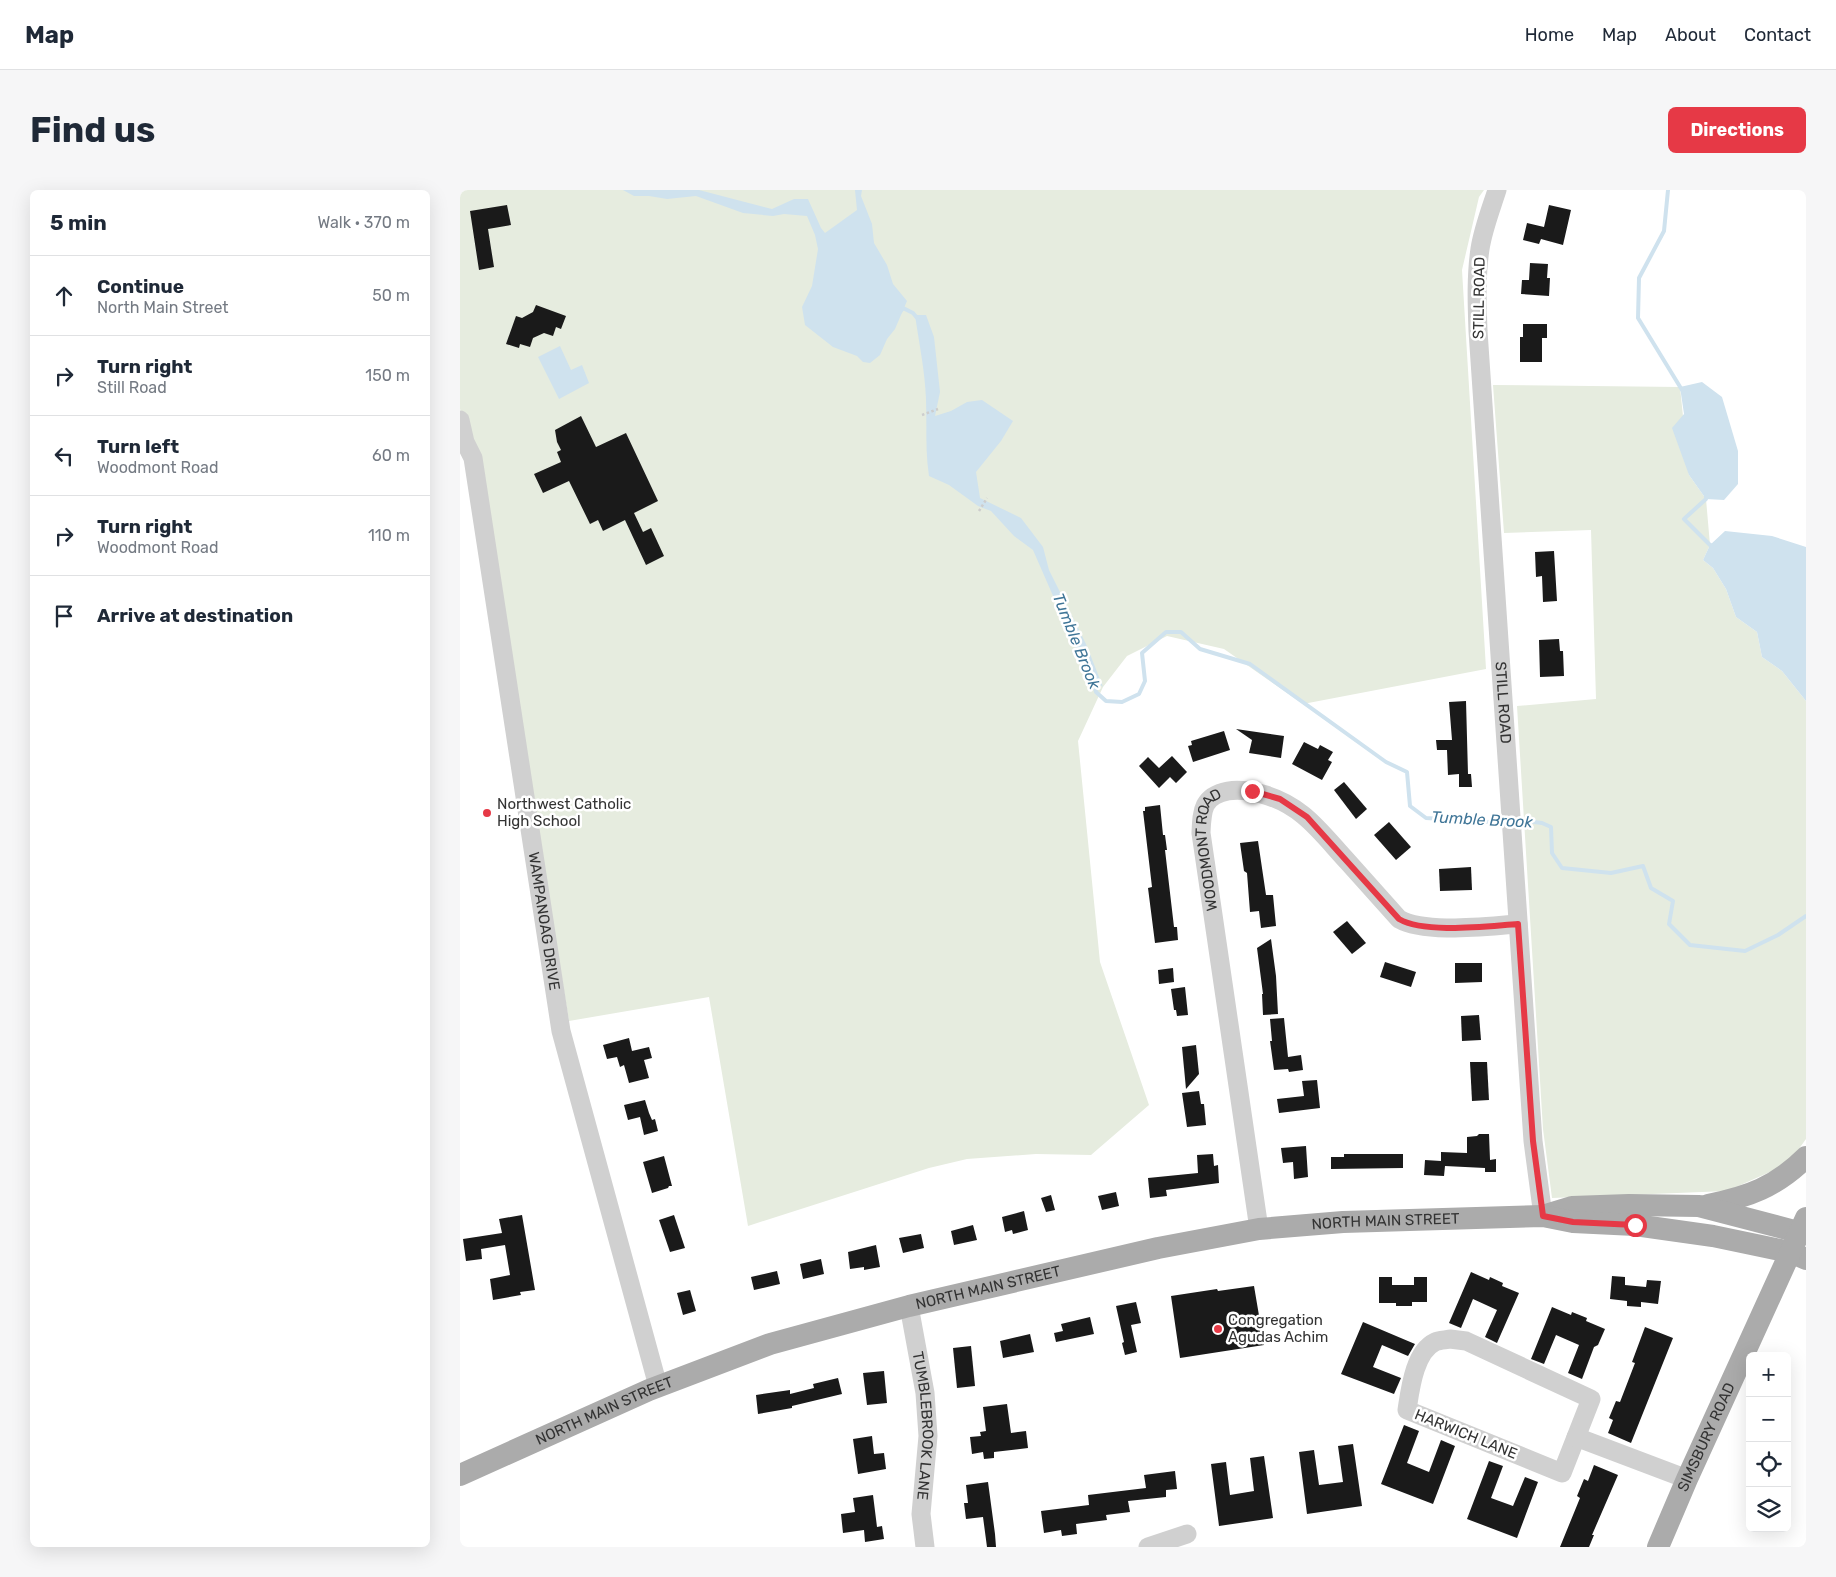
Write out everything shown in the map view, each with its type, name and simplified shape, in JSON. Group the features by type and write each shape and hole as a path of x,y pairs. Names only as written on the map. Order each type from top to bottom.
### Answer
{"main road":[{"path":"1699,1206 1740,1198 1775,1183 1806,1157"},
{"name":"NORTH MAIN STREET","path":"1543,1216 1572,1207 1629,1205 1699,1206 1804,1228"},
{"name":"NORTH MAIN STREET","path":"460,1475 658,1386 770,1344 909,1306 1158,1248 1258,1230 1344,1222 1543,1216 1573,1222 1635,1225 1713,1236 1798,1256"},
{"name":"SIMSBURY ROAD","path":"1658,1547 1687,1479 1798,1256 1804,1228"}],"street":[{"name":"STILL ROAD","path":"1497,190 1480,249 1477,313 1533,1141 1543,1216"},
{"name":"WAMPANOAG DRIVE","path":"460,420 465,442 473,458 561,1031 658,1386"},
{"name":"WOODMONT ROAD","path":"1258,1230 1238,1079 1201,834 1202,809 1208,800 1220,793 1236,790 1252,791 1280,799 1307,817 1399,919 1408,924 1432,928 1518,924"},
{"name":"TUMBLEBROOK LANE","path":"909,1306 925,1393 928,1436 921,1514 925,1547"},
{"name":"HARWICH LANE","path":"1450,1339 1466,1342 1592,1399 1576,1437 1562,1473 1407,1410 1411,1380 1422,1354 1434,1342 1450,1339"},
{"path":"1576,1437 1687,1479"},
{"path":"1148,1547 1188,1534"}],"path":[{"path":"922,415 938,409"},
{"path":"979,511 987,498"}],"shaded area":[{"path":"460,190 1484,190 1479,197 1462,270 1486,669 1303,704 1224,649 1167,636 1127,656 1103,687 1078,741 1100,962 1149,1105 1091,1155 1036,1154 967,1159 929,1168 748,1226 709,997 569,1021 475,449 460,409"},
{"path":"1493,385 1680,387 1689,475 1706,499 1710,545 1703,560 1713,568 1726,589 1736,617 1757,632 1762,657 1782,671 1806,701 1806,1139 1788,1164 1727,1191 1552,1198 1543,1129 1517,706 1596,699 1591,530 1504,533"}],"water":[{"path":"623,190 699,190 772,209 794,199 808,199 825,233 857,210 855,190 862,190 861,196 872,224 874,243 887,265 893,284 907,301 895,329 887,339 880,355 870,363 863,362 857,356 833,347 805,325 802,307 812,286 818,249 815,235 807,216 784,214 773,216 743,213 696,196 667,199 634,196"},
{"path":"915,315 926,315 934,337 940,392 935,416 951,411 967,402 982,400 1013,421 1001,441 976,472 980,498 1021,518 1043,547 1049,570 1086,644 1103,687 1082,669 1078,653 1033,550 1014,536 991,511 978,506 949,485 929,476 925,388"},
{"path":"560,346 571,370 582,365 589,383 559,399 538,357"},
{"path":"1702,382 1722,397 1738,451 1738,484 1724,500 1706,499 1689,475 1672,428 1684,414 1680,387"},
{"path":"1725,531 1772,536 1806,547 1806,701 1782,671 1762,657 1757,632 1736,617 1726,589 1713,568 1703,560 1710,545"}],"building":[{"path":"507,205 511,225 488,229 494,267 479,270 470,211"},
{"path":"1549,205 1571,210 1563,245 1541,239 1539,244 1523,240 1527,223 1544,227"},
{"path":"1530,263 1548,264 1547,278 1550,278 1549,296 1521,294 1522,280 1529,280"},
{"path":"536,305 566,316 561,329 556,327 553,336 544,333 533,338 530,347 520,344 519,348 506,344 516,316 522,318 533,312"},
{"path":"1523,324 1547,324 1547,338 1542,338 1542,362 1520,362 1520,337 1523,337"},
{"path":"581,416 596,447 626,433 658,501 634,513 643,532 651,528 664,556 646,565 625,520 603,531 598,520 590,524 569,481 543,493 534,474 561,462 557,452 561,450 557,442 555,430"},
{"path":"1554,551 1557,601 1543,602 1542,576 1536,577 1535,552"},
{"path":"1559,639 1560,651 1563,651 1564,676 1540,677 1539,640"},
{"path":"1466,701 1468,774 1471,774 1472,787 1459,787 1459,774 1448,775 1447,750 1437,750 1436,740 1452,740 1449,702"},
{"path":"1236,729 1284,736 1281,758 1249,753 1252,740"},
{"path":"1224,731 1230,750 1193,762 1188,746 1192,745 1191,741"},
{"path":"1304,742 1318,749 1320,745 1333,752 1328,760 1332,762 1322,780 1292,764"},
{"path":"1172,756 1187,772 1176,783 1170,777 1159,788 1139,766 1148,757 1159,768"},
{"path":"1344,782 1367,809 1356,819 1334,790"},
{"path":"1160,805 1163,835 1165,835 1167,850 1165,850 1174,927 1177,927 1178,940 1155,943 1148,888 1152,887 1143,811 1145,811 1145,807"},
{"path":"1389,822 1411,847 1396,860 1374,835"},
{"path":"1258,841 1266,895 1273,895 1276,926 1261,928 1259,911 1250,912 1247,873 1244,871 1240,843"},
{"path":"1471,867 1472,890 1440,891 1439,869"},
{"path":"1347,921 1366,943 1352,954 1333,932"},
{"path":"1271,939 1276,976 1278,1014 1263,1015 1263,994 1257,948"},
{"path":"1385,962 1416,972 1411,987 1380,977"},
{"path":"1455,963 1482,963 1482,982 1455,983"},
{"path":"1173,968 1174,982 1159,984 1158,970"},
{"path":"1185,987 1188,1015 1177,1016 1176,1010 1174,1010 1171,989"},
{"path":"1479,1015 1481,1040 1462,1041 1461,1016"},
{"path":"1284,1018 1288,1057 1301,1055 1303,1070 1289,1072 1288,1069 1274,1070 1270,1041 1272,1041 1270,1019"},
{"path":"629,1038 632,1051 649,1047 652,1058 644,1060 649,1078 629,1083 624,1065 620,1067 617,1057 607,1059 603,1045"},
{"path":"1196,1045 1199,1074 1186,1089 1182,1047"},
{"path":"1470,1062 1487,1062 1489,1100 1472,1101"},
{"path":"1317,1080 1320,1108 1279,1113 1277,1099 1304,1096 1302,1081"},
{"path":"1199,1091 1201,1104 1204,1104 1206,1125 1187,1127 1182,1093"},
{"path":"645,1100 652,1120 655,1119 658,1131 644,1135 640,1117 628,1120 624,1105"},
{"path":"1489,1134 1490,1160 1496,1159 1496,1172 1485,1172 1485,1168 1445,1166 1444,1176 1424,1175 1425,1160 1441,1161 1441,1152 1467,1153 1467,1137"},
{"path":"1306,1146 1308,1177 1294,1179 1293,1162 1283,1163 1281,1148"},
{"path":"1213,1154 1214,1166 1218,1165 1219,1183 1166,1190 1167,1196 1150,1198 1148,1178 1198,1173 1197,1155"},
{"path":"1344,1154 1403,1154 1403,1168 1331,1169 1331,1157 1344,1157"},
{"path":"664,1156 672,1186 652,1193 643,1162"},
{"path":"1116,1192 1119,1206 1102,1210 1098,1196"},
{"path":"1051,1195 1055,1210 1046,1212 1041,1198"},
{"path":"1024,1211 1028,1230 1013,1234 1012,1230 1005,1232 1002,1217"},
{"path":"522,1215 535,1290 520,1292 521,1295 493,1300 490,1279 510,1275 505,1245 481,1249 482,1259 466,1261 463,1239 502,1233 499,1219"},
{"path":"674,1215 685,1248 670,1252 659,1220"},
{"path":"973,1225 977,1240 954,1245 951,1231"},
{"path":"921,1234 924,1248 903,1253 899,1238"},
{"path":"876,1245 880,1267 864,1270 864,1267 850,1269 848,1252"},
{"path":"821,1259 824,1274 803,1279 800,1264"},
{"path":"777,1271 780,1284 754,1290 751,1277"},
{"path":"1471,1272 1489,1280 1490,1277 1503,1283 1502,1286 1519,1293 1497,1343 1485,1337 1497,1310 1473,1299 1461,1328 1449,1323"},
{"path":"1612,1276 1625,1277 1625,1285 1646,1287 1647,1280 1661,1281 1658,1304 1641,1302 1641,1307 1627,1306 1627,1301 1610,1299"},
{"path":"1379,1277 1392,1277 1392,1285 1414,1285 1414,1277 1427,1277 1427,1302 1412,1302 1412,1306 1396,1306 1396,1303 1379,1303"},
{"name":"Congregation Agudas Achim","path":"1254,1286 1264,1345 1180,1358 1171,1296"},
{"path":"690,1290 696,1311 683,1315 677,1293"},
{"path":"1136,1302 1141,1323 1131,1325 1137,1352 1125,1355 1116,1306"},
{"path":"1552,1307 1571,1315 1572,1312 1587,1318 1586,1321 1605,1329 1598,1345 1594,1347 1582,1379 1568,1373 1579,1345 1556,1335 1544,1364 1531,1359"},
{"path":"1090,1317 1094,1334 1056,1342 1054,1333 1063,1331 1061,1324"},
{"path":"1363,1322 1415,1344 1408,1356 1382,1345 1373,1367 1401,1378 1394,1394 1341,1374"},
{"path":"1645,1327 1673,1338 1631,1443 1608,1433 1613,1420 1609,1418 1616,1401 1620,1402 1635,1363 1632,1362"},
{"path":"1030,1334 1034,1352 1003,1358 1000,1341"},
{"path":"971,1346 975,1386 957,1388 953,1348"},
{"path":"884,1371 887,1403 867,1405 863,1373"},
{"path":"838,1378 842,1394 792,1406 792,1408 758,1414 756,1395 790,1390 790,1394 814,1388 813,1384"},
{"path":"1007,1404 1011,1433 1026,1431 1028,1448 994,1452 994,1458 984,1459 983,1452 972,1454 970,1437 981,1436 980,1432 986,1431 983,1407"},
{"path":"1404,1425 1419,1431 1407,1463 1429,1472 1441,1440 1455,1446 1433,1504 1381,1484"},
{"path":"872,1436 874,1454 884,1453 886,1469 858,1474 853,1439"},
{"path":"1353,1444 1362,1506 1307,1514 1299,1452 1314,1450 1319,1485 1343,1482 1338,1446"},
{"path":"1264,1456 1273,1518 1219,1526 1211,1464 1226,1462 1230,1495 1254,1491 1250,1458"},
{"path":"1489,1461 1503,1466 1491,1498 1513,1506 1525,1477 1538,1482 1517,1538 1467,1519"},
{"path":"1594,1465 1618,1475 1592,1535 1594,1535 1589,1547 1560,1547 1580,1498 1577,1496 1584,1479 1588,1481"},
{"path":"1175,1471 1177,1489 1166,1490 1166,1497 1128,1501 1130,1512 1106,1515 1107,1520 1076,1524 1077,1534 1062,1536 1061,1530 1044,1533 1041,1511 1089,1505 1088,1495 1146,1488 1144,1475"},
{"path":"988,1482 996,1547 987,1547 983,1517 966,1519 964,1503 968,1503 966,1485"},
{"path":"873,1495 877,1527 882,1526 884,1539 865,1542 864,1530 843,1533 841,1514 855,1512 853,1498"}],"waterway":[{"path":"1668,190 1664,231 1639,278 1638,318 1682,390"},
{"name":"Tumble Brook","path":"900,312 903,308 913,313 918,319"},
{"path":"1706,494 1706,499 1684,519 1710,545 1714,546"},
{"name":"Tumble Brook","path":"1091,673 1096,692 1106,701 1122,702 1139,694 1145,681 1142,653 1166,632 1181,632 1200,649 1250,664 1386,762 1407,772 1410,806 1426,818 1489,822 1507,821"},
{"name":"Tumble Brook","path":"1517,820 1542,823 1551,827 1552,853 1562,868 1611,873 1643,866 1651,888 1673,901 1669,924 1690,945 1745,951 1778,935 1806,916"}],"place":[{"name":"Northwest Catholic High School","path":"487,813"},
{"name":"Congregation Agudas Achim","path":"1218,1329"}],"route":[{"path":"1252,791 1280,799 1307,817 1399,919 1408,924 1432,928 1518,924 1533,1141 1538,1190 1543,1216 1573,1222 1635,1225"}]}
